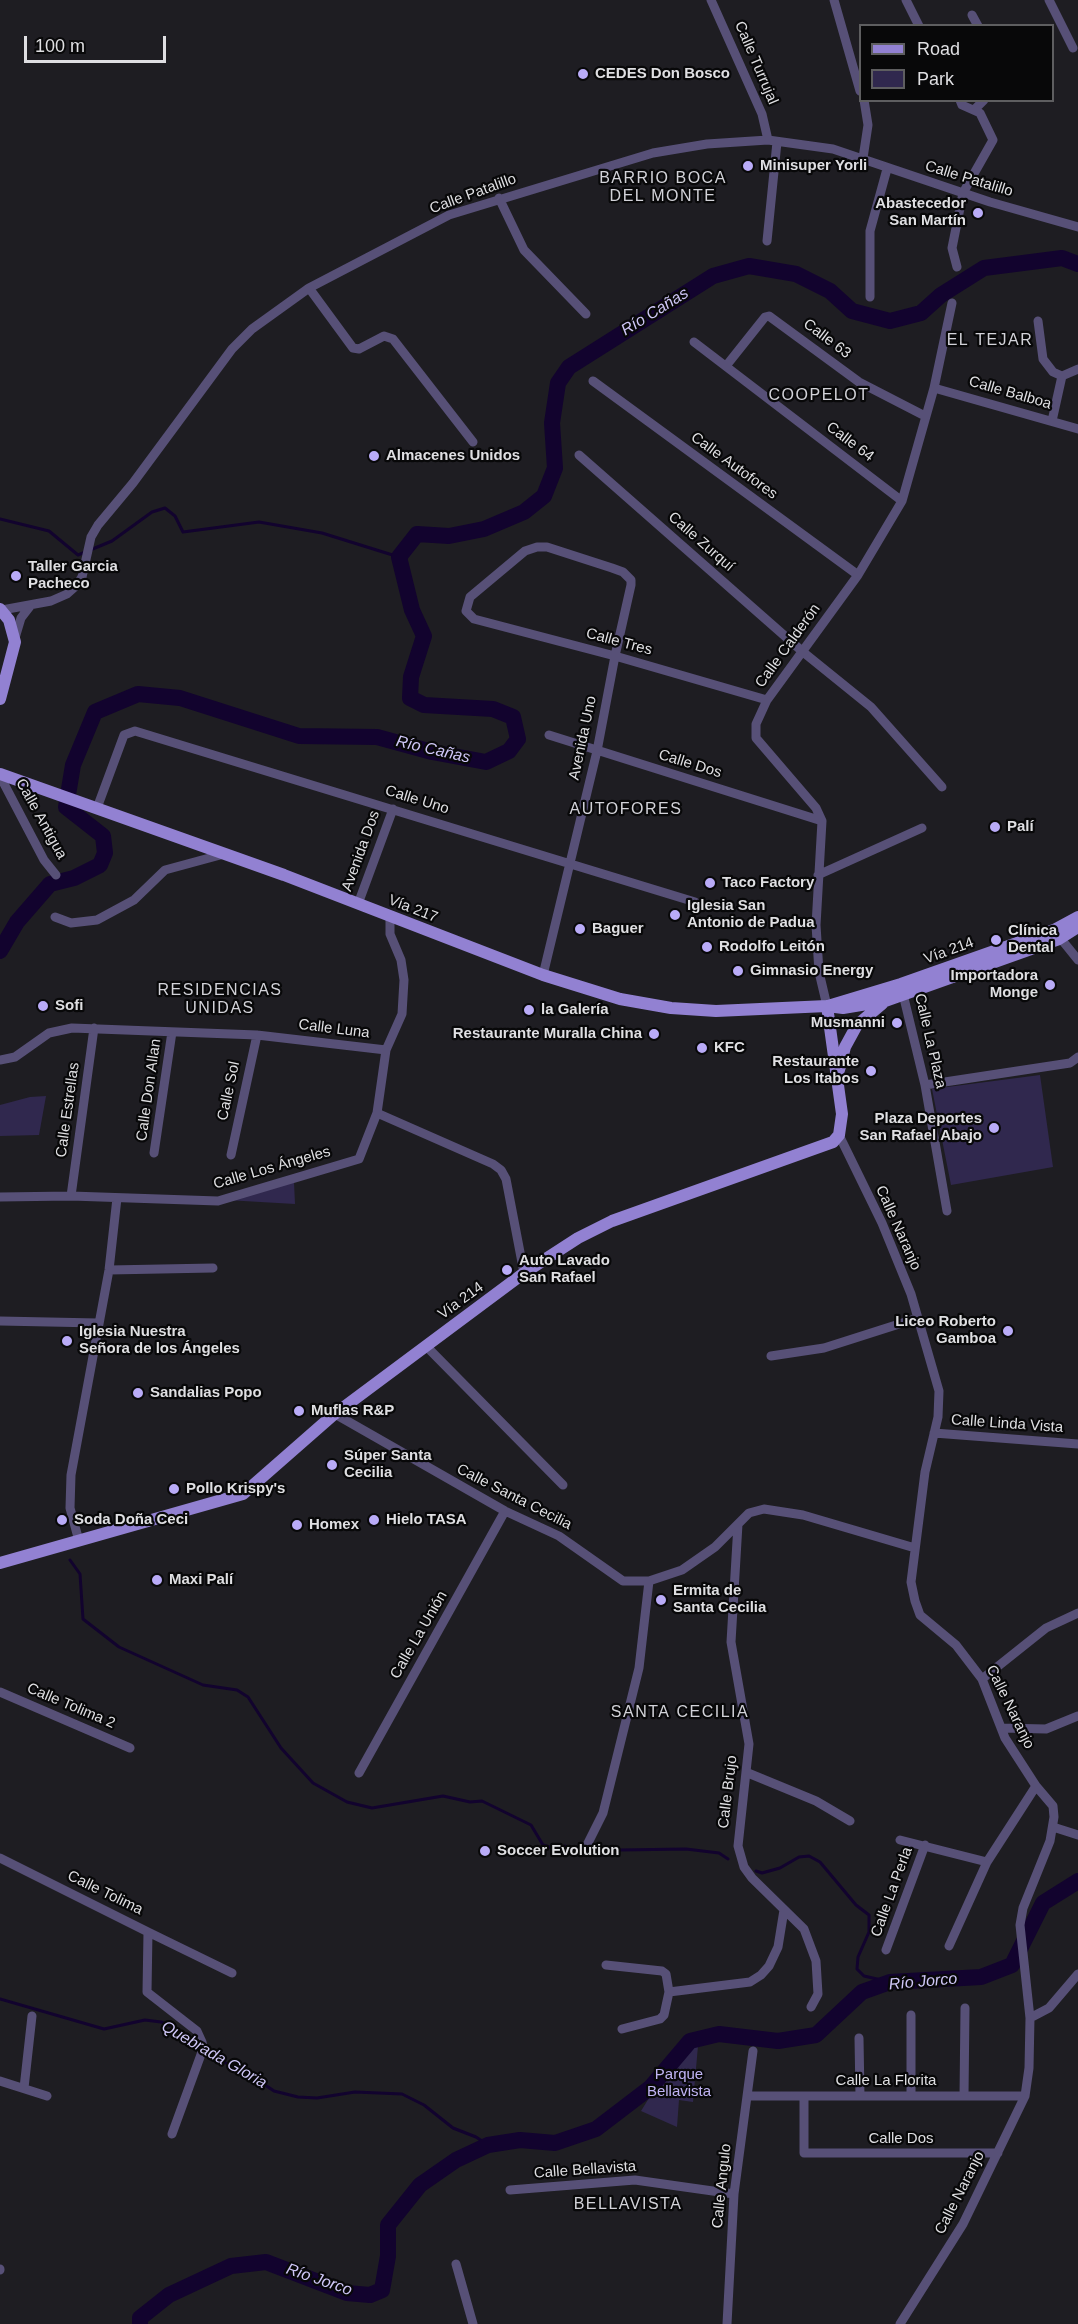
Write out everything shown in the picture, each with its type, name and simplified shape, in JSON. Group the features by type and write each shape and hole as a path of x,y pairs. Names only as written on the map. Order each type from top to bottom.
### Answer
{"main road":[{"path":"0,699 15,642 13,631 1,610"},
{"name":"Vía 217","path":"0,775 224,854 543,975 620,999 671,1008 761,1010 826,1006"},
{"name":"Vía 214","path":"1057,934 1078,917"},
{"name":"Vía 214","path":"826,1006 842,999 902,990 1078,927"},
{"name":"Vía 214","path":"826,1006 843,1008 885,1001 902,990"},
{"path":"837,1074 845,1047 854,1030 869,1013 885,1001"},
{"path":"826,1006 842,1114 839,1135"},
{"name":"Vía 214","path":"0,1563 243,1494 335,1414 524,1274 578,1238 612,1221 826,1146 839,1135"}],"street":[{"name":"Calle Turrujal","path":"711,0 726,28 773,141 767,241"},
{"path":"834,0 859,85"},
{"path":"906,0 918,24"},
{"path":"1049,0 1073,48"},
{"path":"972,15 977,24"},
{"path":"863,158 868,125 864,102"},
{"path":"957,267 952,248 963,193 993,140 980,113 962,105 961,102"},
{"path":"974,110 982,102"},
{"name":"Calle Patalillo","path":"1,610 51,602 67,594 82,577 91,537 232,349 252,329 309,288 449,215 653,153 707,144 773,141 833,149 863,158 887,169 1078,227"},
{"path":"870,297 870,231 887,169"},
{"path":"499,198 524,250 586,314"},
{"path":"309,288 353,348 359,349 384,336 393,339 473,442"},
{"name":"Calle Calderón","path":"822,821 816,808 756,738 756,724 767,700 858,575 902,501 934,388 952,303"},
{"name":"Calle 63","path":"726,366 765,317 769,316 859,382 925,416"},
{"path":"1038,321 1043,359 1053,372 1062,376 1078,369"},
{"name":"Calle 64","path":"694,342 902,501"},
{"path":"1052,421 1062,376"},
{"name":"Calle Autofores","path":"593,381 858,575"},
{"name":"Calle Balboa","path":"934,388 1078,429"},
{"name":"Calle Zurquí","path":"579,455 802,652 870,707 942,787"},
{"name":"Avenida Uno","path":"466,611 470,597 525,551 537,547 547,547 612,567 629,576 631,585 597,751 543,975"},
{"path":"15,642 18,626 31,605"},
{"name":"Calle Tres","path":"466,611 468,616 474,619 615,656 767,700"},
{"name":"Calle Uno","path":"98,808 124,735 135,731 695,902"},
{"name":"Calle Dos","path":"549,735 822,821"},
{"name":"Calle Antigua","path":"0,775 44,860 56,875"},
{"name":"Avenida Dos","path":"358,904 393,809"},
{"path":"822,821 818,875 818,957 826,1006"},
{"path":"818,875 922,828"},
{"path":"55,917 71,923 97,920 134,900 165,870 224,854"},
{"path":"390,916 390,934 401,960 404,988 402,1014 386,1050 377,1113 493,1164 501,1170 506,1179 524,1274"},
{"path":"1057,934 1078,960"},
{"name":"Calle La Plaza","path":"902,990 925,1084 947,1211"},
{"name":"Calle Luna","path":"0,1060 15,1057 49,1033 72,1028 256,1035 386,1050"},
{"name":"Calle Estrellas","path":"71,1196 94,1028"},
{"name":"Calle Don Allan","path":"154,1153 172,1032"},
{"name":"Calle Sol","path":"231,1155 256,1035"},
{"path":"925,1084 1070,1062 1078,1057"},
{"name":"Calle Los Ángeles","path":"0,1197 71,1196 218,1201 359,1159 377,1113"},
{"name":"Calle Naranjo","path":"839,1135 882,1223 918,1318 939,1391 938,1417 911,1582 920,1615 956,1645 982,1678 1001,1728 1036,1786 1053,1806 1053,1827 1023,1908 1020,1925 1030,2019 1029,2068 1025,2096 963,2224 900,2324"},
{"path":"79,1541 70,1508 71,1475 109,1270 117,1198"},
{"path":"109,1270 213,1268"},
{"path":"771,1356 824,1348 918,1318"},
{"path":"0,1321 98,1323"},
{"path":"426,1346 563,1485"},
{"name":"Calle Santa Cecilia","path":"335,1414 505,1511 559,1536 620,1579 649,1581 689,1567 738,1524"},
{"name":"Calle Linda Vista","path":"934,1433 1078,1444"},
{"path":"738,1524 749,1513 764,1509 803,1515 915,1548"},
{"name":"Calle La Unión","path":"359,1773 505,1511"},
{"name":"Calle Brujo","path":"738,1524 731,1642 749,1744 748,1773 737,1837 741,1858 752,1878 804,1929 816,1960 818,1994 811,2007"},
{"path":"586,1845 603,1813 639,1668 649,1581"},
{"path":"982,1678 1046,1628 1078,1613"},
{"name":"Calle Tolima 2","path":"0,1692 130,1748"},
{"path":"1001,1728 1046,1729 1078,1716"},
{"path":"748,1773 816,1802 850,1821"},
{"path":"949,1946 987,1862 1036,1786"},
{"path":"1053,1827 1078,1835"},
{"path":"900,1840 987,1862"},
{"name":"Calle La Perla","path":"886,1950 925,1845"},
{"name":"Calle Tolima","path":"0,1858 148,1932 147,1992 197,2031 203,2049 172,2134"},
{"path":"669,1992 750,1982 769,1966 778,1947 784,1910"},
{"path":"148,1932 232,1973"},
{"path":"606,1965 662,1971 666,1974 669,1992 663,2016 622,2029"},
{"path":"1030,2019 1049,2008 1078,1974"},
{"path":"964,2096 965,2008"},
{"path":"911,2015 911,2096"},
{"path":"24,2088 32,2016"},
{"path":"860,2038 860,2096"},
{"name":"Calle Angulo","path":"727,2324 734,2194 753,2051"},
{"path":"0,2081 47,2096"},
{"name":"Calle La Florita","path":"747,2096 1025,2096"},
{"name":"Calle Dos","path":"804,2096 804,2153 998,2153"},
{"name":"Calle Bellavista","path":"510,2190 635,2180 734,2194"},
{"path":"456,2264 473,2324"}],"green space":[{"name":"Plaza Deportes San Rafael Abajo","path":"1040,1075 1053,1167 951,1185 932,1089"},
{"path":"46,1096 39,1135 0,1136 0,1105 30,1097"},
{"path":"294,1182 295,1204 226,1200"},
{"name":"Parque Bellavista","path":"698,2046 693,2102 679,2100 677,2127 641,2111 659,2082 690,2047"}],"waterway":[{"name":"Río Cañas","path":"0,951 17,922 50,884 74,878 100,865 105,853 103,836 66,807 73,765 95,712 138,694 180,698 299,736 377,737 432,752 486,762 509,751 518,739 513,717 493,709 424,705 410,698 411,677 424,636 412,610 399,557 417,534 449,536 484,529 524,512 544,496 555,468 552,423 558,383 569,367 713,276 749,266 796,274 830,291 852,311 890,321 921,313 941,295 984,268 1062,258 1078,264"},
{"path":"0,519 49,531 78,555 112,541 152,512 165,508 175,516 183,532 259,522 322,533 399,557"},
{"path":"70,1560 80,1574 83,1619 119,1647 203,1685 237,1690 248,1697 281,1748 313,1783 347,1802 372,1808 443,1796 470,1802 482,1801 531,1825 543,1845 556,1849 565,1846 581,1855 605,1855 620,1850 686,1849 719,1853 728,1859"},
{"path":"756,1871 762,1873 780,1868 799,1857 809,1856 820,1862 856,1905 869,1915 869,1932 858,1957 857,1969 864,1976 890,1982"},
{"name":"Río Jorco","path":"140,2324 140,2318 169,2295 231,2266 266,2262 347,2293 370,2295 382,2290 388,2256 388,2225 420,2185 456,2160 488,2145 520,2140 555,2143 596,2129 651,2087 690,2041 719,2034 778,2041 816,2035 862,1992 890,1982 981,1977 1012,1965 1043,1903 1078,1881"},
{"name":"Quebrada Gloria","path":"0,1999 104,2029 145,2020 161,2022 174,2027 219,2060 246,2072 274,2091 298,2097 317,2098 355,2092 402,2094 424,2105 453,2128 476,2137 488,2145"}],"place":[{"name":"CEDES Don Bosco","path":"583,74"},
{"name":"Minisuper Yorli","path":"748,166"},
{"name":"Abastecedor San Martín","path":"978,213"},
{"name":"Almacenes Unidos","path":"374,456"},
{"name":"Taller Garcia Pacheco","path":"16,576"},
{"name":"Palí","path":"995,827"},
{"name":"Taco Factory","path":"710,883"},
{"name":"Iglesia San Antonio de Padua","path":"675,915"},
{"name":"Baguer","path":"580,929"},
{"name":"Clínica Dental","path":"996,940"},
{"name":"Rodolfo Leitón","path":"707,947"},
{"name":"Gimnasio Energy","path":"738,971"},
{"name":"Importadora Monge","path":"1050,985"},
{"name":"Sofi","path":"43,1006"},
{"name":"la Galería","path":"529,1010"},
{"name":"Musmanni","path":"897,1023"},
{"name":"Restaurante Muralla China","path":"654,1034"},
{"name":"KFC","path":"702,1048"},
{"name":"Restaurante Los Itabos","path":"871,1071"},
{"name":"Plaza Deportes San Rafael Abajo","path":"994,1128"},
{"name":"Auto Lavado San Rafael","path":"507,1270"},
{"name":"Liceo Roberto Gamboa","path":"1008,1331"},
{"name":"Iglesia Nuestra Señora de los Ángeles","path":"67,1341"},
{"name":"Sandalias Popo","path":"138,1393"},
{"name":"Muflas R&P","path":"299,1411"},
{"name":"Súper Santa Cecilia","path":"332,1465"},
{"name":"Pollo Krispy's","path":"174,1489"},
{"name":"Soda Doña Ceci","path":"62,1520"},
{"name":"Hielo TASA","path":"374,1520"},
{"name":"Homex","path":"297,1525"},
{"name":"Maxi Palí","path":"157,1580"},
{"name":"Ermita de Santa Cecilia","path":"661,1600"},
{"name":"Soccer Evolution","path":"485,1851"}],"district":[{"name":"BARRIO BOCA DEL MONTE","path":"663,188"},
{"name":"EL TEJAR","path":"990,341"},
{"name":"COOPELOT","path":"819,396"},
{"name":"AUTOFORES","path":"626,810"},
{"name":"RESIDENCIAS UNIDAS","path":"220,1000"},
{"name":"SANTA CECILIA","path":"680,1713"},
{"name":"BELLAVISTA","path":"628,2205"}]}
